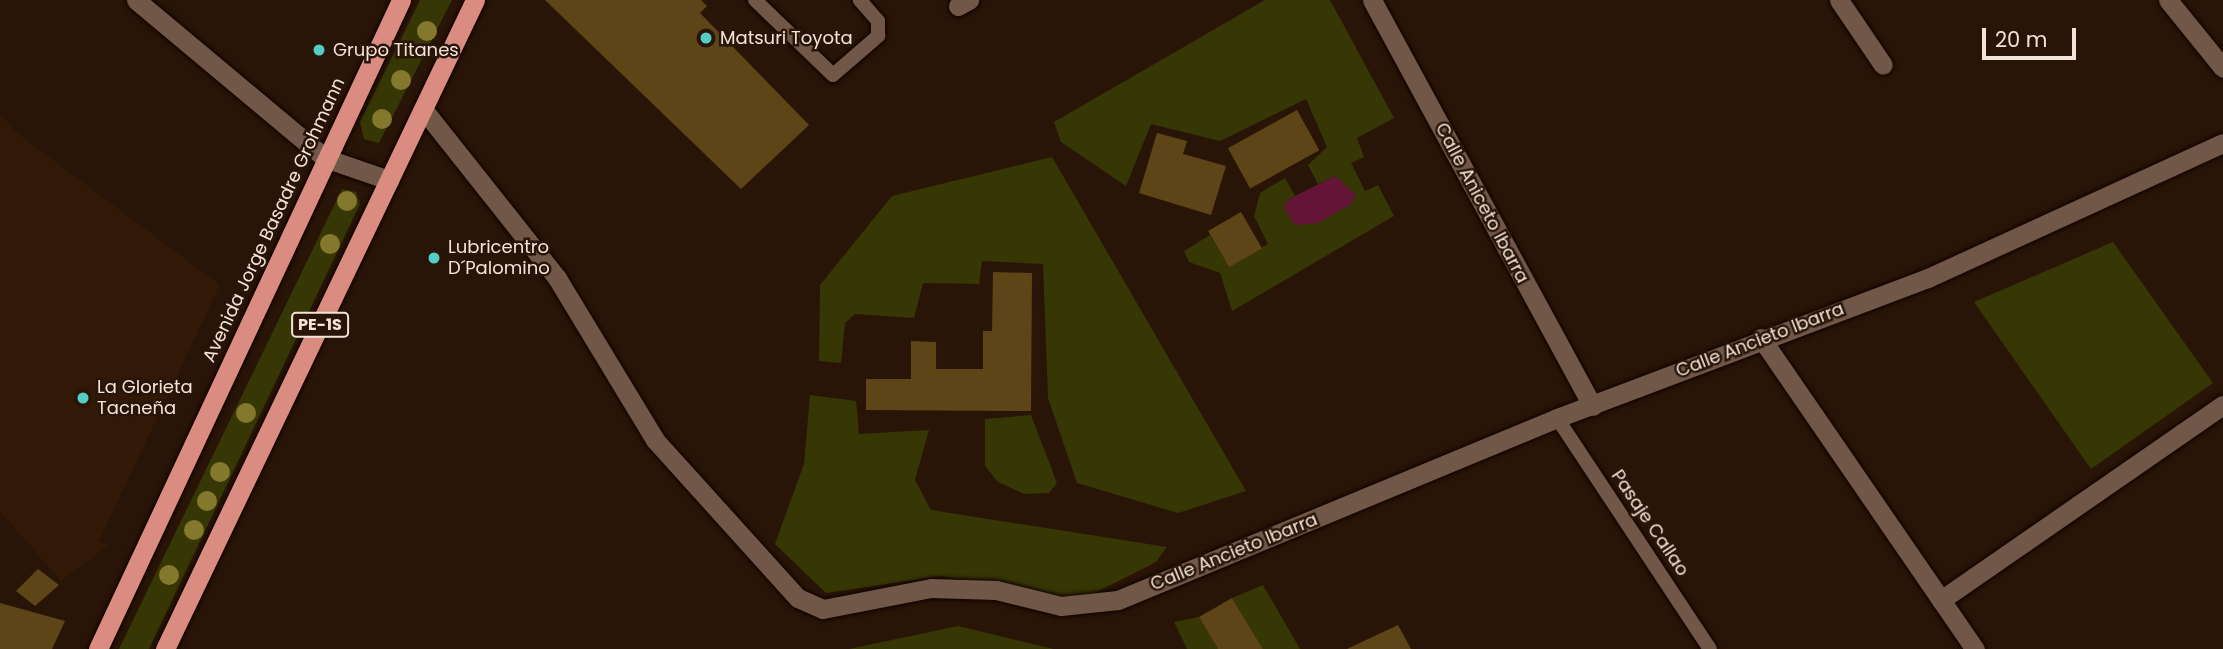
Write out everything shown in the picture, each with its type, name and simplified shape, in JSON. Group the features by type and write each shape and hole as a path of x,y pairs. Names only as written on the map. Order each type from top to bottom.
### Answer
{"highway":[{"name":"Avenida Jorge Basadre Grohmann","path":"98,649 401,0"},
{"name":"PE-1S","path":"165,649 475,0"}],"street":[{"path":"136,0 325,158 389,180"},
{"name":"Calle Aniceto Ibarra","path":"1372,0 1592,406"},
{"path":"1839,0 1883,65"},
{"path":"2168,0 2223,68"},
{"name":"Calle Ancieto Ibarra","path":"423,108 557,278 655,440 798,598 823,609 931,588 996,590 1061,606 1118,600 1557,418 1761,338 1928,278 2223,143"},
{"path":"1761,338 1975,649"},
{"path":"1941,600 2223,405"}],"lane":[{"path":"755,0 833,75 878,36 878,21 860,0"},
{"name":"Pasaje Callao","path":"1557,418 1710,649"}],"shaded area":[{"path":"420,0 452,0 379,143 364,139 360,122"},
{"path":"1265,0 1330,0 1394,118 1357,138 1364,157 1351,163 1365,191 1378,185 1394,216 1232,311 1220,273 1189,262 1184,251 1210,235 1229,267 1268,244 1254,216 1260,193 1285,178 1295,196 1289,199 1351,204 1355,195 1335,176 1318,184 1308,165 1327,147 1306,99 1220,141 1151,124 1126,186 1061,142 1054,122"},
{"name":"La Glorieta Tacneña","path":"0,113 14,131 220,285 99,541 109,545 61,581 0,511"},
{"path":"1052,157 1246,491 1178,513 1077,483 1048,398 1043,264 982,261 979,284 923,283 914,318 855,314 845,323 841,363 819,361 820,285 892,196"},
{"path":"1335,176 1355,194 1351,204 1318,223 1295,225 1284,208 1289,199"},
{"path":"342,189 356,192 360,204 149,649 119,649"},
{"path":"2113,242 2213,383 2091,469 1974,302"},
{"path":"810,395 856,401 859,434 929,430 915,480 931,510 1167,547 1156,562 1083,599 941,576 826,593 775,544 804,464"},
{"path":"1031,415 1057,483 1049,493 1024,494 998,482 985,466 985,419"},
{"path":"1263,585 1300,649 1263,649 1232,598"},
{"path":"1199,617 1218,649 1187,649 1174,622"},
{"path":"958,626 1054,649 849,649"}],"building":[{"path":"545,0 701,0 707,6 700,13 809,125 741,189"},
{"path":"1297,110 1319,150 1250,189 1228,148"},
{"path":"1157,133 1187,141 1183,154 1226,166 1211,215 1139,193"},
{"path":"1241,212 1262,248 1229,267 1208,231"},
{"path":"993,272 1032,273 1031,411 866,410 866,379 911,379 911,341 936,342 936,369 983,369 983,331 992,331"},
{"path":"38,569 59,585 35,606 16,591"},
{"path":"1232,598 1263,649 1218,649 1199,617"},
{"path":"0,603 65,621 52,649 0,649"},
{"path":"1398,625 1411,649 1347,649"}],"place":[{"name":"Matsuri Toyota","path":"706,38"},
{"name":"Grupo Titanes","path":"319,50"},
{"name":"Lubricentro D´Palomino","path":"434,258"},
{"name":"La Glorieta Tacneña","path":"83,398"}]}
